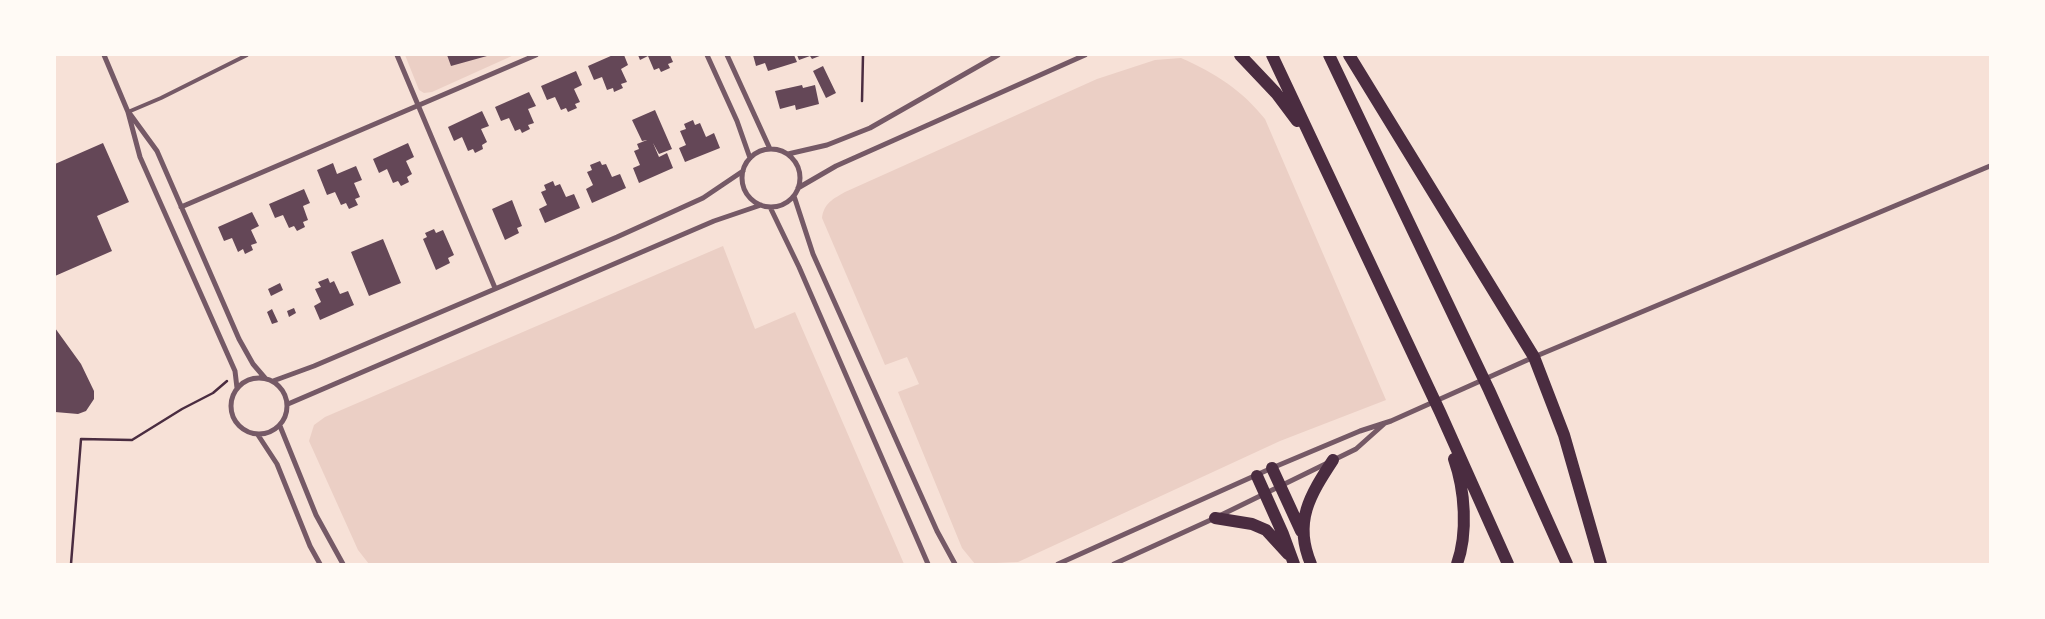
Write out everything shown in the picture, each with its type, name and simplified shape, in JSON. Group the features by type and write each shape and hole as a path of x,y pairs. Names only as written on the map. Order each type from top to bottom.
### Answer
{"main road":[{"path":"1240,55 1276,93 1313,143"},
{"path":"1272,55 1440,412 1508,564"},
{"path":"1329,55 1488,390 1567,564"},
{"path":"1349,55 1531,359 1564,435 1601,564"},
{"path":"1440,412 1456,464 1464,517 1462,548 1456,564"},
{"path":"1302,532 1307,506 1313,490 1333,460"},
{"path":"1272,468 1302,532 1311,564"},
{"path":"1257,476 1293,561"},
{"path":"1215,518 1252,524 1266,530 1293,561"}],"street":[{"path":"104,55 128,112 140,157 235,371 238,388"},
{"path":"397,55 495,288"},
{"path":"181,208 536,55"},
{"path":"707,55 737,120 750,158"},
{"path":"727,55 770,149"},
{"path":"788,154 827,145 870,128 998,55"},
{"path":"798,188 836,166 1085,55"},
{"path":"128,112 157,150 239,339 253,364 264,378"},
{"path":"272,381 314,366 617,237 703,198 743,171 750,158 756,153 770,149 780,150 788,154 795,161 799,169 798,188 794,196 779,206 761,205 753,201 744,188 743,171"},
{"path":"1058,564 1272,468 1367,428 1385,424 1531,359 1990,166"},
{"path":"794,196 813,254 937,531 955,564"},
{"path":"288,404 714,220 761,205"},
{"path":"770,207 823,321 928,564"},
{"path":"254,378 264,378 272,381 280,386 286,394 288,404 286,416 280,426 270,433 258,435 245,431 236,423 231,411 232,399 238,388 245,382 254,378"},
{"path":"1114,564 1215,518 1333,460 1362,445 1385,424"},
{"path":"280,426 316,515 343,564"},
{"path":"258,435 277,464 310,546 320,564"}],"lane":[{"path":"128,112 161,98 247,55"}],"path":[{"path":"862,101 863,55"},
{"path":"71,564 81,439 132,440 182,409 213,393 235,371"}],"shaded area":[{"path":"405,55 514,55 432,92 424,93 419,90"},
{"path":"1181,58 1227,83 1247,99 1265,119 1386,400 1280,441 1018,562 975,564 962,548 898,392 919,384 907,357 885,365 822,218 823,213 833,199 845,192 1097,79 1155,60"},
{"path":"723,246 755,329 795,312 904,564 369,564 358,550 309,441 314,425 325,417"}],"building":[{"path":"447,55 487,55 487,56 451,66"},
{"path":"613,55 624,55 628,65 621,69 627,82 621,84 623,88 614,92 613,88 607,90 602,77 594,80 588,66"},
{"path":"638,55 670,55 673,62 668,64 670,68 661,72 659,68 654,70 648,56 640,60"},
{"path":"753,55 794,55 797,62 768,71 765,63 756,66"},
{"path":"797,55 822,55 812,59 810,56 799,60"},
{"path":"823,66 836,93 826,98 813,71"},
{"path":"576,71 582,85 574,89 580,102 575,104 577,108 568,112 566,108 561,110 555,97 547,100 541,86"},
{"path":"802,85 803,88 815,85 819,104 796,110 795,105 780,109 775,91"},
{"path":"529,92 536,106 528,109 534,123 528,125 530,129 522,133 520,129 515,131 509,118 501,121 495,107"},
{"path":"655,110 672,149 659,154 653,143 659,157 667,153 673,168 639,183 633,168 640,165 634,151 639,149 637,144 647,140 642,141 632,120"},
{"path":"482,111 489,126 481,129 487,142 482,145 483,149 475,153 473,149 468,151 462,137 454,141 448,127"},
{"path":"693,120 695,125 700,123 706,137 714,133 720,148 685,162 679,148 686,145 680,131 686,129 684,124"},
{"path":"103,143 129,202 97,216 112,251 55,276 55,164"},
{"path":"408,143 414,157 406,161 412,174 407,177 409,182 401,186 398,181 393,183 387,169 379,173 373,159"},
{"path":"600,161 602,165 606,164 612,177 620,174 626,188 592,203 586,189 593,185 587,172 592,170 590,165"},
{"path":"333,163 337,174 356,166 362,180 354,183 360,197 355,199 358,205 349,209 346,203 341,205 335,192 327,195 317,170"},
{"path":"553,181 555,186 560,184 566,197 574,194 580,208 545,223 539,209 547,205 541,192 546,190 544,185"},
{"path":"304,189 310,203 303,206 308,220 303,222 305,227 297,231 294,226 289,228 283,215 275,218 269,204"},
{"path":"512,200 522,226 517,228 519,233 505,240 492,209"},
{"path":"252,212 259,226 251,230 257,243 251,245 253,250 245,254 243,249 238,252 232,238 224,241 218,227"},
{"path":"434,229 436,233 443,230 454,255 448,258 450,263 436,270 423,239 427,237 425,233"},
{"path":"383,239 401,283 369,296 351,252"},
{"path":"328,278 330,283 334,281 340,294 348,291 354,305 320,320 314,306 321,302 315,289 321,287 318,282"},
{"path":"280,283 283,290 271,296 268,289"},
{"path":"294,308 296,313 289,317 287,311"},
{"path":"272,309 278,322 272,324 267,312"},
{"path":"55,328 81,364 94,391 94,399 86,411 78,414 55,412"}]}
